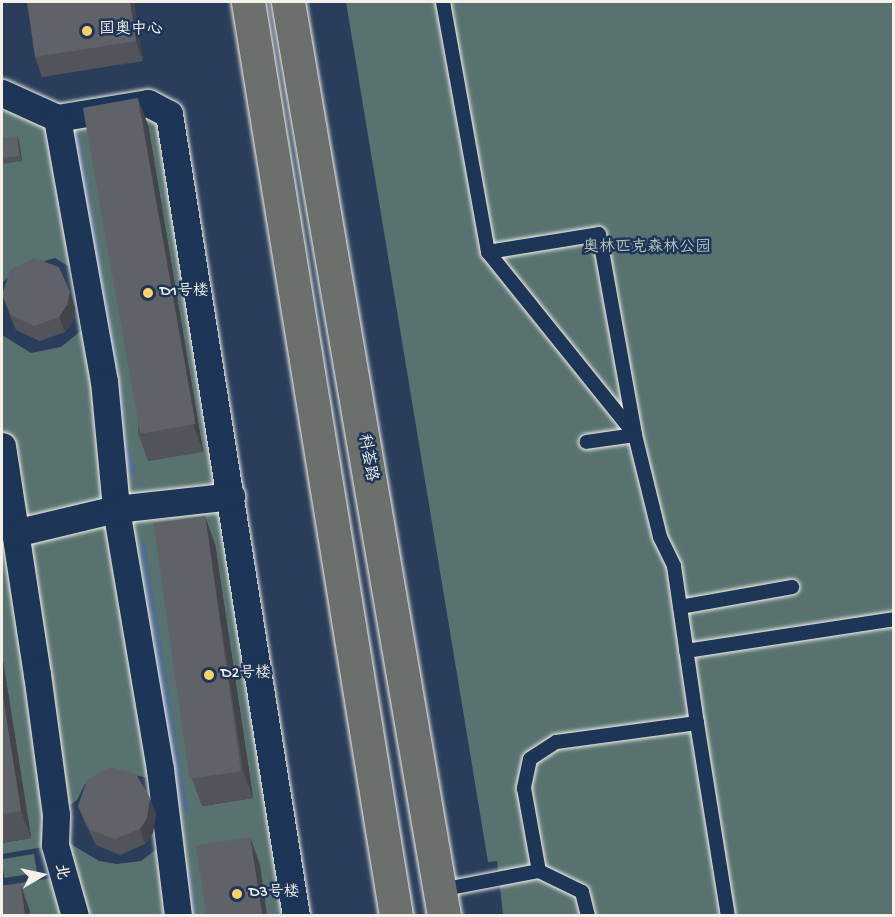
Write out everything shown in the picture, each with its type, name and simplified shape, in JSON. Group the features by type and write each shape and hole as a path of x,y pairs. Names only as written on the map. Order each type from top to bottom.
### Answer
{"main road":[{"path":"248,2 396,915"},
{"name":"科荟路","path":"288,2 442,903"}],"street":[{"path":"2,93 57,118 148,103 169,114 296,915"},
{"path":"57,118 104,381 116,508 160,769 178,915"},
{"path":"2,446 56,815 55,845 75,915"},
{"path":"15,533 116,508 231,496"}],"lane":[{"path":"443,2 488,252 635,435"},
{"path":"488,252 599,234 635,435 660,537 674,566 728,915"},
{"path":"586,442 635,435"},
{"path":"680,607 792,586"},
{"path":"686,651 894,619"},
{"path":"539,871 524,788 531,759 556,742 697,723"},
{"path":"442,903 539,871 582,892 588,915"}],"green space":[{"name":"奥林匹克森林公园","path":"346,2 893,2 893,915 503,915 497,861 488,862"},
{"path":"2,93 30,109 169,114 296,915 30,916 2,886 64,876 55,845 2,854 2,843 31,838 2,655 2,335 31,353 61,347 82,330 86,277 55,258 15,270 2,283","holes":["148,125 203,451 148,461","215,544 253,798 203,806","118,771 152,779 157,849 141,861 117,864 99,861 56,835 56,815 77,800 85,784"]},
{"path":"34,854 37,873 4,878 2,859"}],"building":[{"name":"国奥中心","path":"27,2 130,2 136,41 35,57"},
{"name":"D1号楼","path":"138,98 195,424 140,434 83,108"},
{"path":"17,136 20,156 2,158 2,138"},
{"path":"34,258 59,267 70,292 67,305 59,317 34,326 11,315 2,295 10,270"},
{"name":"D2号楼","path":"205,516 241,771 189,779 154,523"},
{"path":"2,690 21,811 2,814"},
{"path":"110,767 136,774 150,798 147,818 140,829 115,839 90,830 78,806 87,780"},
{"path":"250,837 262,915 207,916 196,846"},
{"path":"20,883 25,915 2,915 2,886"}],"waterway":[{"path":"76,136 116,373"},
{"path":"118,384 122,436 132,473"},
{"path":"142,546 184,810"},
{"path":"188,875 193,916"}],"place":[{"name":"国奥中心","path":"87,31"},
{"name":"D1号楼","path":"148,293"},
{"name":"D2号楼","path":"209,675"},
{"name":"D3号楼","path":"237,894"}]}
